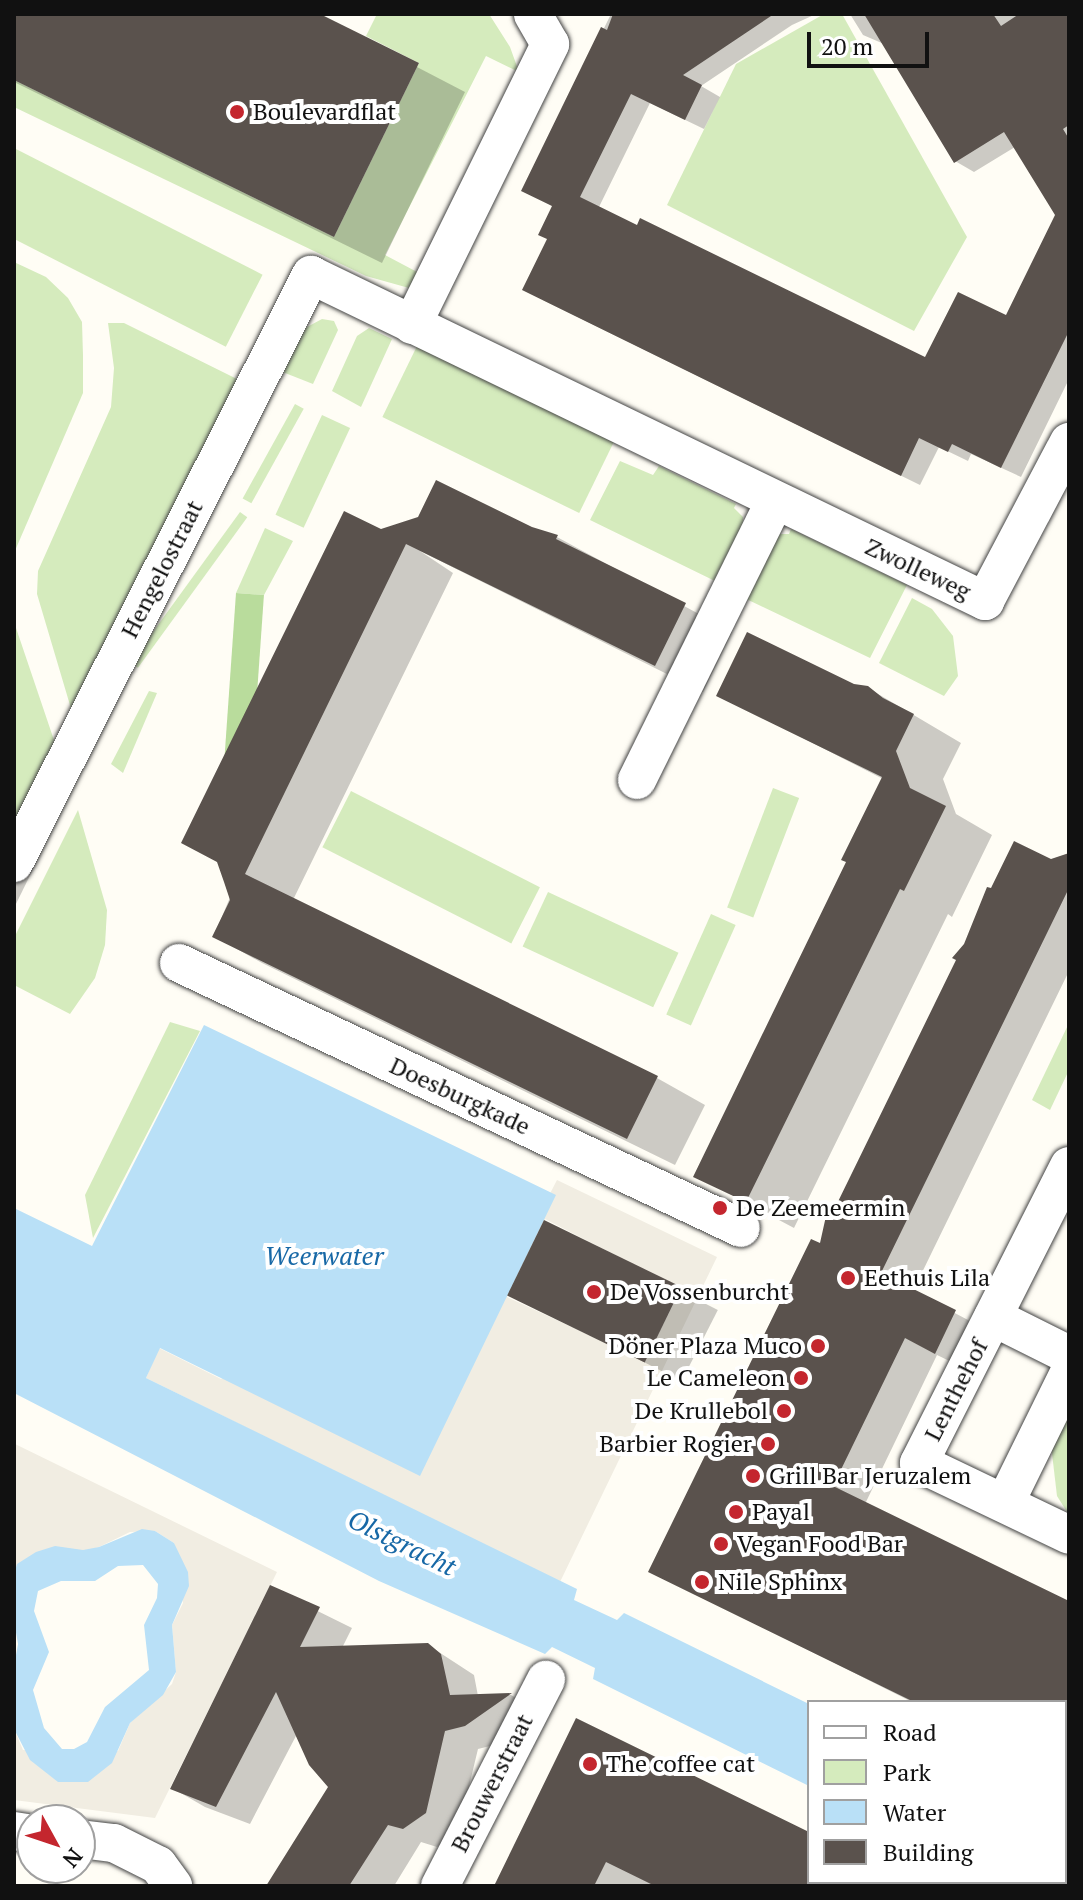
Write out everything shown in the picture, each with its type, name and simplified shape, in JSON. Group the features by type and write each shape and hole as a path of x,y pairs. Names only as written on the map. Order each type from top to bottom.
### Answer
{"street":[{"path":"412,325 550,44 533,14"},
{"name":"Zwolleweg","path":"311,275 985,601 1069,442"},
{"name":"Hengelostraat","path":"14,863 311,275"},
{"path":"637,780 775,501"},
{"name":"Doesburgkade","path":"179,963 741,1228"},
{"name":"Lenthehof","path":"1069,1166 919,1463 1069,1535"},
{"name":"Lenthehof","path":"993,1317 1069,1355"},
{"path":"1005,1503 1069,1373"},
{"name":"Brouwerstraat","path":"440,1886 546,1680"},
{"path":"96,1841 114,1843 158,1865 173,1886"}],"green space":[{"path":"377,14 489,14 510,47 519,72 486,56 385,255 419,273 409,288 366,276 14,107 14,80 334,237 419,63 366,36"},
{"path":"824,14 842,14 967,237 914,331 667,205 736,64"},
{"path":"14,148 263,275 226,347 14,239"},
{"path":"14,262 46,277 68,298 82,322 83,393 14,553"},
{"path":"322,319 334,321 338,330 313,384 280,371 294,334"},
{"path":"108,323 124,323 243,382 75,722 37,594 38,571 111,407 114,368"},
{"path":"369,328 392,339 361,407 332,391 357,336"},
{"path":"417,346 614,442 579,513 382,417"},
{"path":"295,404 304,409 251,503 243,498"},
{"path":"322,415 350,428 304,528 276,515"},
{"path":"620,461 653,475 659,466 736,504 734,508 743,517 743,526 717,582 590,520"},
{"path":"240,512 247,517 138,668 131,662"},
{"path":"265,528 293,541 264,595 236,593"},
{"path":"791,529 907,585 870,658 740,596 775,534 789,534"},
{"path":"236,593 264,595 249,807 221,805"},
{"path":"912,598 932,609 953,636 958,676 944,696 879,663"},
{"path":"14,622 58,752 14,840"},
{"path":"149,691 157,693 123,773 111,764"},
{"path":"773,788 799,798 753,918 727,907"},
{"path":"351,791 540,887 511,943 322,847"},
{"path":"78,810 107,910 105,945 95,978 70,1014 14,985 14,938"},
{"path":"548,892 679,953 653,1007 523,946"},
{"path":"711,914 736,925 691,1025 666,1014"},
{"path":"170,1022 200,1031 93,1238 85,1195"},
{"path":"1069,1023 1069,1070 1050,1110 1032,1100"},
{"path":"1069,1412 1069,1515 1057,1496 1051,1445"}],"shaded area":[{"path":"557,1180 717,1257 560,1582 146,1378 159,1348 221,1379 542,1209","holes":["545,1219 681,1289 645,1361 507,1297"]},
{"path":"15,1444 277,1572 155,1818 96,1810 96,1804 45,1804 14,1800 14,1729 23,1750 118,1751 130,1723 172,1684 176,1672 172,1625 183,1603 174,1543 155,1531 130,1532 99,1547 14,1574"}],"water":[{"name":"Weerwater","path":"204,1025 556,1195 420,1476 160,1348 146,1378 577,1589 574,1600 617,1620 624,1613 807,1703 807,1785 593,1679 595,1668 552,1647 545,1654 379,1581 14,1393 14,1208 92,1246"},
{"path":"142,1529 155,1531 174,1543 188,1572 189,1586 172,1625 176,1672 163,1695 130,1723 112,1763 88,1782 58,1782 30,1760 14,1729 14,1666 18,1644 14,1621 14,1574 17,1564 36,1552 55,1546 83,1550 99,1547","holes":["143,1565 158,1584 157,1598 144,1625 149,1670 105,1707 87,1742 74,1749 62,1749 44,1728 33,1690 49,1652 34,1611 38,1591 61,1581 95,1581 118,1566"]},
{"path":"1069,1831 1069,1886 1010,1884 1067,1884"}],"building":[{"name":"Boulevardflat","path":"14,14 320,14 419,63 334,237 14,80"},
{"path":"613,14 774,14 683,75 702,85 685,120 631,94 580,197 637,225 640,218 925,357 958,292 1006,315 1055,215 1004,132 954,163 864,14 993,14 1001,26 1019,14 1069,14 1069,125 1063,129 1069,139 1069,331 1001,468 952,444 948,452 919,438 901,476 522,290 547,239 538,235 552,206 521,191 601,27 607,30"},
{"path":"436,480 532,527 558,535 556,539 686,603 655,666 406,544 245,874 658,1076 627,1139 212,937 230,900 217,862 181,843 344,511 381,529 418,517"},
{"path":"747,632 854,684 868,686 883,698 914,714 896,751 910,788 946,806 904,891 900,889 746,1202 693,1177 846,862 841,860 882,777 716,696"},
{"path":"1014,841 1051,859 1069,853 1069,888 881,1273 956,1310 935,1354 905,1338 833,1486 1069,1601 1069,1702 910,1700 648,1572 811,1239 820,1243 826,1216 830,1218 956,960 952,958 964,944 987,887 991,888"},
{"name":"De Vossenburcht","path":"544,1220 682,1287 645,1363 507,1295"},
{"path":"270,1585 320,1607 300,1647 428,1643 441,1654 450,1695 512,1693 465,1726 445,1731 426,1813 403,1829 388,1825 349,1886 266,1886 328,1787 309,1765 276,1692 216,1807 170,1789"},
{"path":"576,1718 807,1831 809,1886 655,1886 606,1862 594,1886 494,1886"}],"place":[{"name":"Boulevardflat","path":"237,112"},
{"name":"De Zeemeermin","path":"720,1208"},
{"name":"Eethuis Lila","path":"848,1278"},
{"name":"De Vossenburcht","path":"594,1292"},
{"name":"Döner Plaza Muco","path":"818,1346"},
{"name":"Le Cameleon","path":"801,1378"},
{"name":"De Krullebol","path":"784,1411"},
{"name":"Barbier Rogier","path":"768,1444"},
{"name":"Grill Bar Jeruzalem","path":"753,1476"},
{"name":"Payal","path":"736,1512"},
{"name":"Vegan Food Bar","path":"721,1544"},
{"name":"Nile Sphinx","path":"702,1582"},
{"name":"The coffee cat","path":"590,1764"}],"water label":[{"name":"Olstgracht","path":"402,1543"}]}
